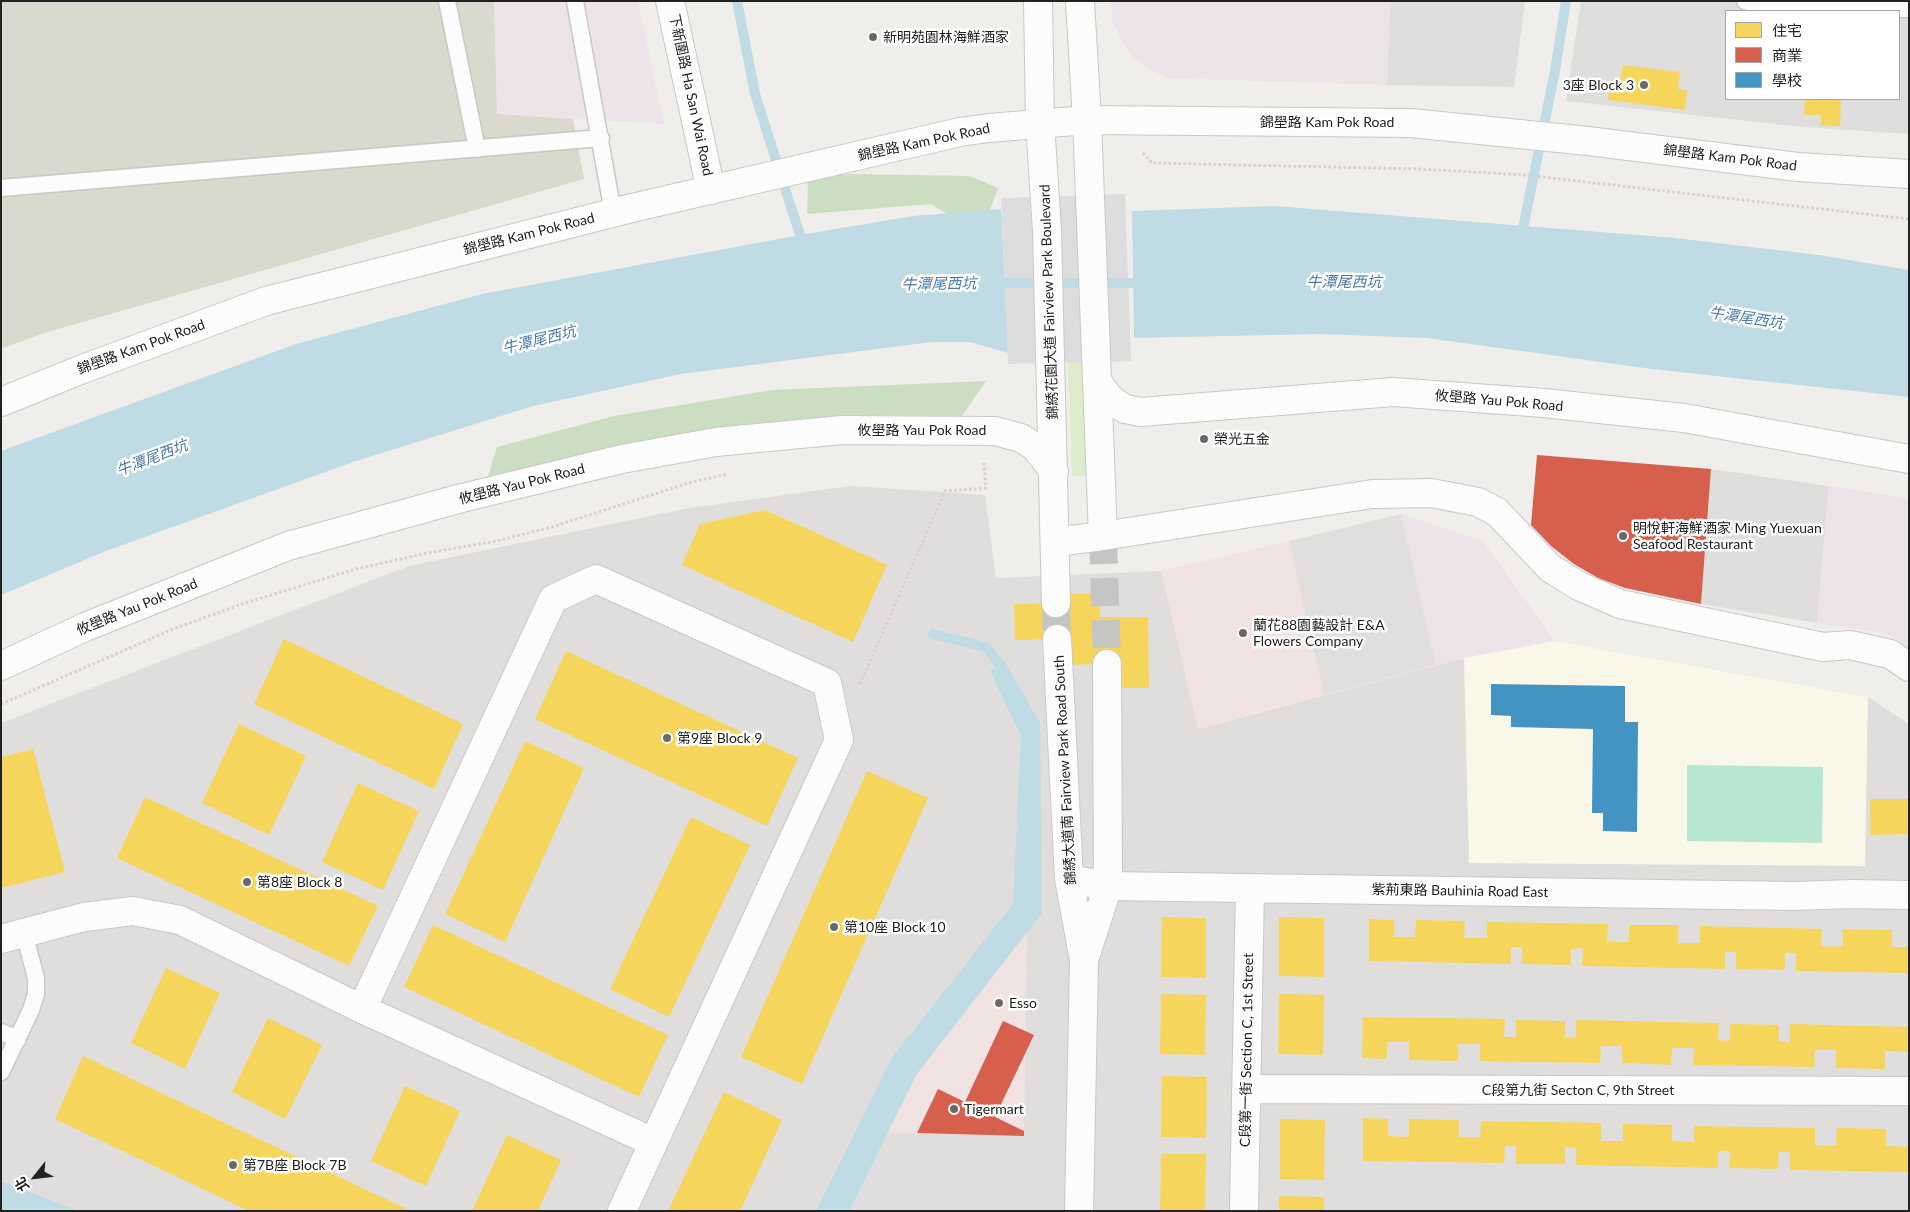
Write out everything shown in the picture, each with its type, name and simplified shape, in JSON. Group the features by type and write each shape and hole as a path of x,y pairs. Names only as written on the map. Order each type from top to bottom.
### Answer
{"street":[{"name":"下新圍路 Ha San Wai Road","path":"670,1 711,190"},
{"name":"錦綉花園大道 Fairview Park Boulevard","path":"1038,1 1040,122 1052,366 1056,603"},
{"path":"1080,1 1087,120 1103,536"},
{"name":"錦壆路 Kam Pok Road","path":"1,402 80,370 266,302 613,213 960,132 1040,122 1087,120 1411,122 1798,167 1909,174"},
{"name":"攸壆路 Yau Pok Road","path":"1097,373 1110,399 1125,409 1141,412 1393,392 1544,403 1684,418 1909,459"},
{"name":"攸壆路 Yau Pok Road","path":"1,666 85,627 288,546 458,499 622,459 716,442 842,430 995,430 1021,438 1035,447 1054,471"},
{"path":"1055,542 1372,494 1431,493 1478,502 1497,512 1550,568 1579,586 1620,604 1823,647 1850,645 1890,654 1909,666"},
{"path":"362,1009 553,599 596,579 827,683 839,740 622,1211"},
{"name":"錦綉大道南 Fairview Park Road South","path":"1057,639 1069,879 1084,960 1079,1211"},
{"name":"錦綉大道南 Fairview Park Road South","path":"1084,960 1108,886 1107,664"},
{"name":"紫荊東路 Bauhinia Road East","path":"1069,879 1108,886 1909,896"},
{"name":"C段第一街 Section C, 1st Street","path":"1244,1211 1250,888"},
{"path":"13,936 84,917 133,911 180,920 362,1009 653,1142"},
{"name":"C段第九街 Secton C, 9th Street","path":"1246,1089 1909,1091"}],"lane":[{"path":"447,1 477,149"},
{"path":"575,1 613,213"},
{"path":"1745,1 1759,5 1909,9"},
{"path":"1,188 600,138"},
{"path":"1,1072 18,1039 36,994 36,978 13,936"},
{"path":"1,1032 18,1039"}],"path":[{"path":"1143,153 1152,163 1420,169 1525,175 1909,219"},
{"path":"831,701 855,694 945,491 986,488 985,463 976,462"},
{"path":"1,704 173,629 356,569 427,553 497,541 543,529 692,482 730,474"}],"shaded area":[{"path":"1,1 494,1 497,114 573,119 584,179 44,333 1,349"},
{"path":"494,1 638,1 664,124 497,114"},
{"path":"1111,1 1390,1 1387,85 1166,78 1134,60 1112,23"},
{"path":"1390,1 1525,1 1514,87 1387,85"},
{"path":"1581,1 1909,1 1909,134 1802,127 1566,101"},
{"path":"1711,469 1829,486 1817,623 1701,604"},
{"path":"851,486 985,495 996,578 1161,571 1199,729 1464,658 1555,641 1868,697 1909,724 1909,1211 1,1211 1,723 409,566 689,508"},
{"path":"1829,486 1909,498 1909,648 1887,634 1817,623"},
{"path":"1401,514 1483,541 1555,641 1436,665"},
{"path":"1401,514 1436,665 1324,695 1289,541"},
{"name":"蘭花88園藝設計 E&A Flowers Company","path":"1289,541 1324,695 1198,729 1161,571"},
{"path":"1555,641 1868,697 1865,866 1469,863 1464,658"},
{"name":"Esso","path":"1027,931 1024,1136 888,1133 916,1075"}],"green space":[{"path":"850,174 970,176 998,188 981,235 931,204 807,214 808,178"},
{"path":"1079,221 1088,476 1072,476 1063,222"},
{"path":"986,381 962,416 873,415 731,427 487,479 497,447 614,416 772,390"},
{"path":"1687,765 1823,767 1822,843 1687,841"}],"water":[{"path":"1275,206 1675,238 1819,255 1909,270 1909,397 1652,369 1427,338 1320,334 1134,338 1132,211"},
{"path":"1001,209 1008,353 970,342 932,342 681,374 533,406 353,462 106,551 1,595 1,451 296,344 482,294 913,216"},
{"path":"1004,661 1040,723 1042,913 916,1075 849,1211 816,1211 891,1059 1013,904 1021,736 990,671"},
{"path":"1,1181 79,1211 1,1211"}],"pier":[{"path":"1125,194 1131,361 1008,364 1001,198"}],"building: 住宅":[{"name":"3座 Block 3","path":"1623,65 1680,72 1678,89 1687,90 1685,110 1608,100 1611,80 1620,81"},
{"path":"1805,100 1841,100 1840,126 1821,125 1821,115 1804,115"},
{"path":"765,510 887,565 853,642 682,565 700,524"},
{"path":"1100,593 1100,617 1148,617 1149,688 1114,688 1107,664 1065,665 1057,639 1015,640 1014,604 1056,603 1064,594"},
{"path":"284,639 463,724 434,789 254,704"},
{"name":"第9座 Block 9","path":"566,651 798,758 767,826 535,719"},
{"name":"第8座 Block 8","path":"239,724 306,756 269,835 202,803"},
{"path":"525,741 584,768 505,942 445,914"},
{"path":"33,749 65,872 1,888 1,757"},
{"name":"第10座 Block 10","path":"867,771 928,798 802,1084 741,1057"},
{"name":"第8座 Block 8","path":"358,783 419,811 383,890 322,862"},
{"name":"第8座 Block 8","path":"145,797 378,906 349,966 117,858"},
{"path":"1870,799 1909,799 1909,834 1870,835"},
{"path":"691,817 750,845 669,1017 610,989"},
{"path":"1162,917 1206,918 1206,978 1161,977"},
{"path":"1279,917 1324,918 1324,977 1279,976"},
{"path":"1369,919 1394,920 1394,937 1415,937 1416,920 1465,921 1464,938 1487,938 1487,922 1608,924 1607,941 1618,942 1629,942 1629,925 1678,925 1678,943 1700,943 1700,926 1822,929 1821,946 1832,947 1843,946 1843,929 1892,930 1892,947 1909,947 1909,973 1796,971 1796,953 1785,953 1785,970 1736,969 1736,952 1725,952 1725,969 1582,966 1583,948 1571,949 1571,965 1522,964 1522,947 1511,947 1511,964 1369,961"},
{"path":"433,925 668,1035 639,1097 404,987"},
{"path":"166,968 220,993 185,1069 131,1043"},
{"path":"1161,994 1206,995 1205,1055 1160,1054"},
{"path":"1279,994 1324,995 1323,1055 1278,1054"},
{"path":"1363,1017 1505,1019 1504,1037 1516,1037 1516,1020 1565,1021 1565,1037 1576,1038 1576,1020 1719,1023 1718,1040 1730,1041 1730,1024 1779,1025 1779,1041 1790,1042 1790,1024 1909,1027 1909,1052 1885,1051 1885,1069 1836,1068 1836,1050 1815,1050 1814,1067 1693,1065 1694,1048 1672,1048 1671,1065 1622,1063 1622,1046 1601,1046 1600,1063 1480,1061 1480,1044 1458,1044 1458,1061 1409,1060 1409,1042 1387,1042 1387,1059 1362,1058"},
{"name":"第7B座 Block 7B","path":"268,1018 322,1045 285,1119 232,1092"},
{"name":"第7B座 Block 7B","path":"83,1056 411,1211 249,1211 55,1119"},
{"path":"1162,1076 1207,1077 1206,1138 1161,1137"},
{"name":"第7B座 Block 7B","path":"405,1086 460,1111 426,1186 371,1161"},
{"path":"724,1092 782,1120 740,1211 668,1211"},
{"path":"1363,1118 1388,1119 1388,1136 1409,1137 1409,1119 1459,1120 1459,1137 1480,1137 1481,1121 1601,1123 1601,1141 1623,1141 1623,1124 1672,1125 1672,1141 1694,1142 1694,1126 1815,1128 1815,1145 1836,1146 1837,1128 1886,1129 1886,1146 1909,1147 1909,1172 1790,1170 1790,1152 1779,1152 1778,1169 1729,1168 1730,1151 1718,1151 1718,1168 1576,1165 1576,1148 1565,1147 1565,1164 1516,1164 1516,1146 1505,1146 1504,1163 1363,1161"},
{"path":"1280,1119 1325,1120 1324,1180 1280,1179"},
{"path":"507,1135 561,1160 538,1211 472,1211"},
{"path":"1161,1154 1206,1154 1205,1211 1160,1211"},
{"path":"1279,1196 1324,1197 1324,1211 1279,1211"}],"building: 商業":[{"name":"明悅軒海鮮酒家 Ming Yuexuan Seafood Restaurant","path":"1537,455 1711,469 1701,604 1625,588 1598,578 1574,564 1551,546 1531,525"},
{"path":"1003,1021 1034,1035 995,1117 1024,1131 1024,1136 917,1133 938,1089 965,1102"}],"building: 學校":[{"path":"1491,684 1625,686 1625,722 1638,722 1637,832 1603,831 1603,813 1592,813 1593,729 1511,727 1511,716 1491,715"}],"waterway":[{"path":"737,1 755,94 800,235"},
{"path":"1521,238 1555,71 1566,1"},
{"name":"牛潭尾西坑","path":"993,283 1146,283"},
{"path":"933,634 986,647 1008,676"}],"tunnel":[{"path":"1103,536 1107,664"},
{"path":"1056,603 1057,639"}],"place":[{"name":"新明苑園林海鮮酒家","path":"873,37"},
{"name":"3座 Block 3","path":"1644,85"},
{"name":"榮光五金","path":"1204,439"},
{"name":"明悅軒海鮮酒家 Ming Yuexuan Seafood Restaurant","path":"1623,536"},
{"name":"蘭花88園藝設計 E&A Flowers Company","path":"1243,633"},
{"name":"第9座 Block 9","path":"667,738"},
{"name":"第8座 Block 8","path":"247,882"},
{"name":"第10座 Block 10","path":"834,927"},
{"name":"Esso","path":"999,1003"},
{"name":"Tigermart","path":"954,1109"},
{"name":"第7B座 Block 7B","path":"233,1165"}]}
